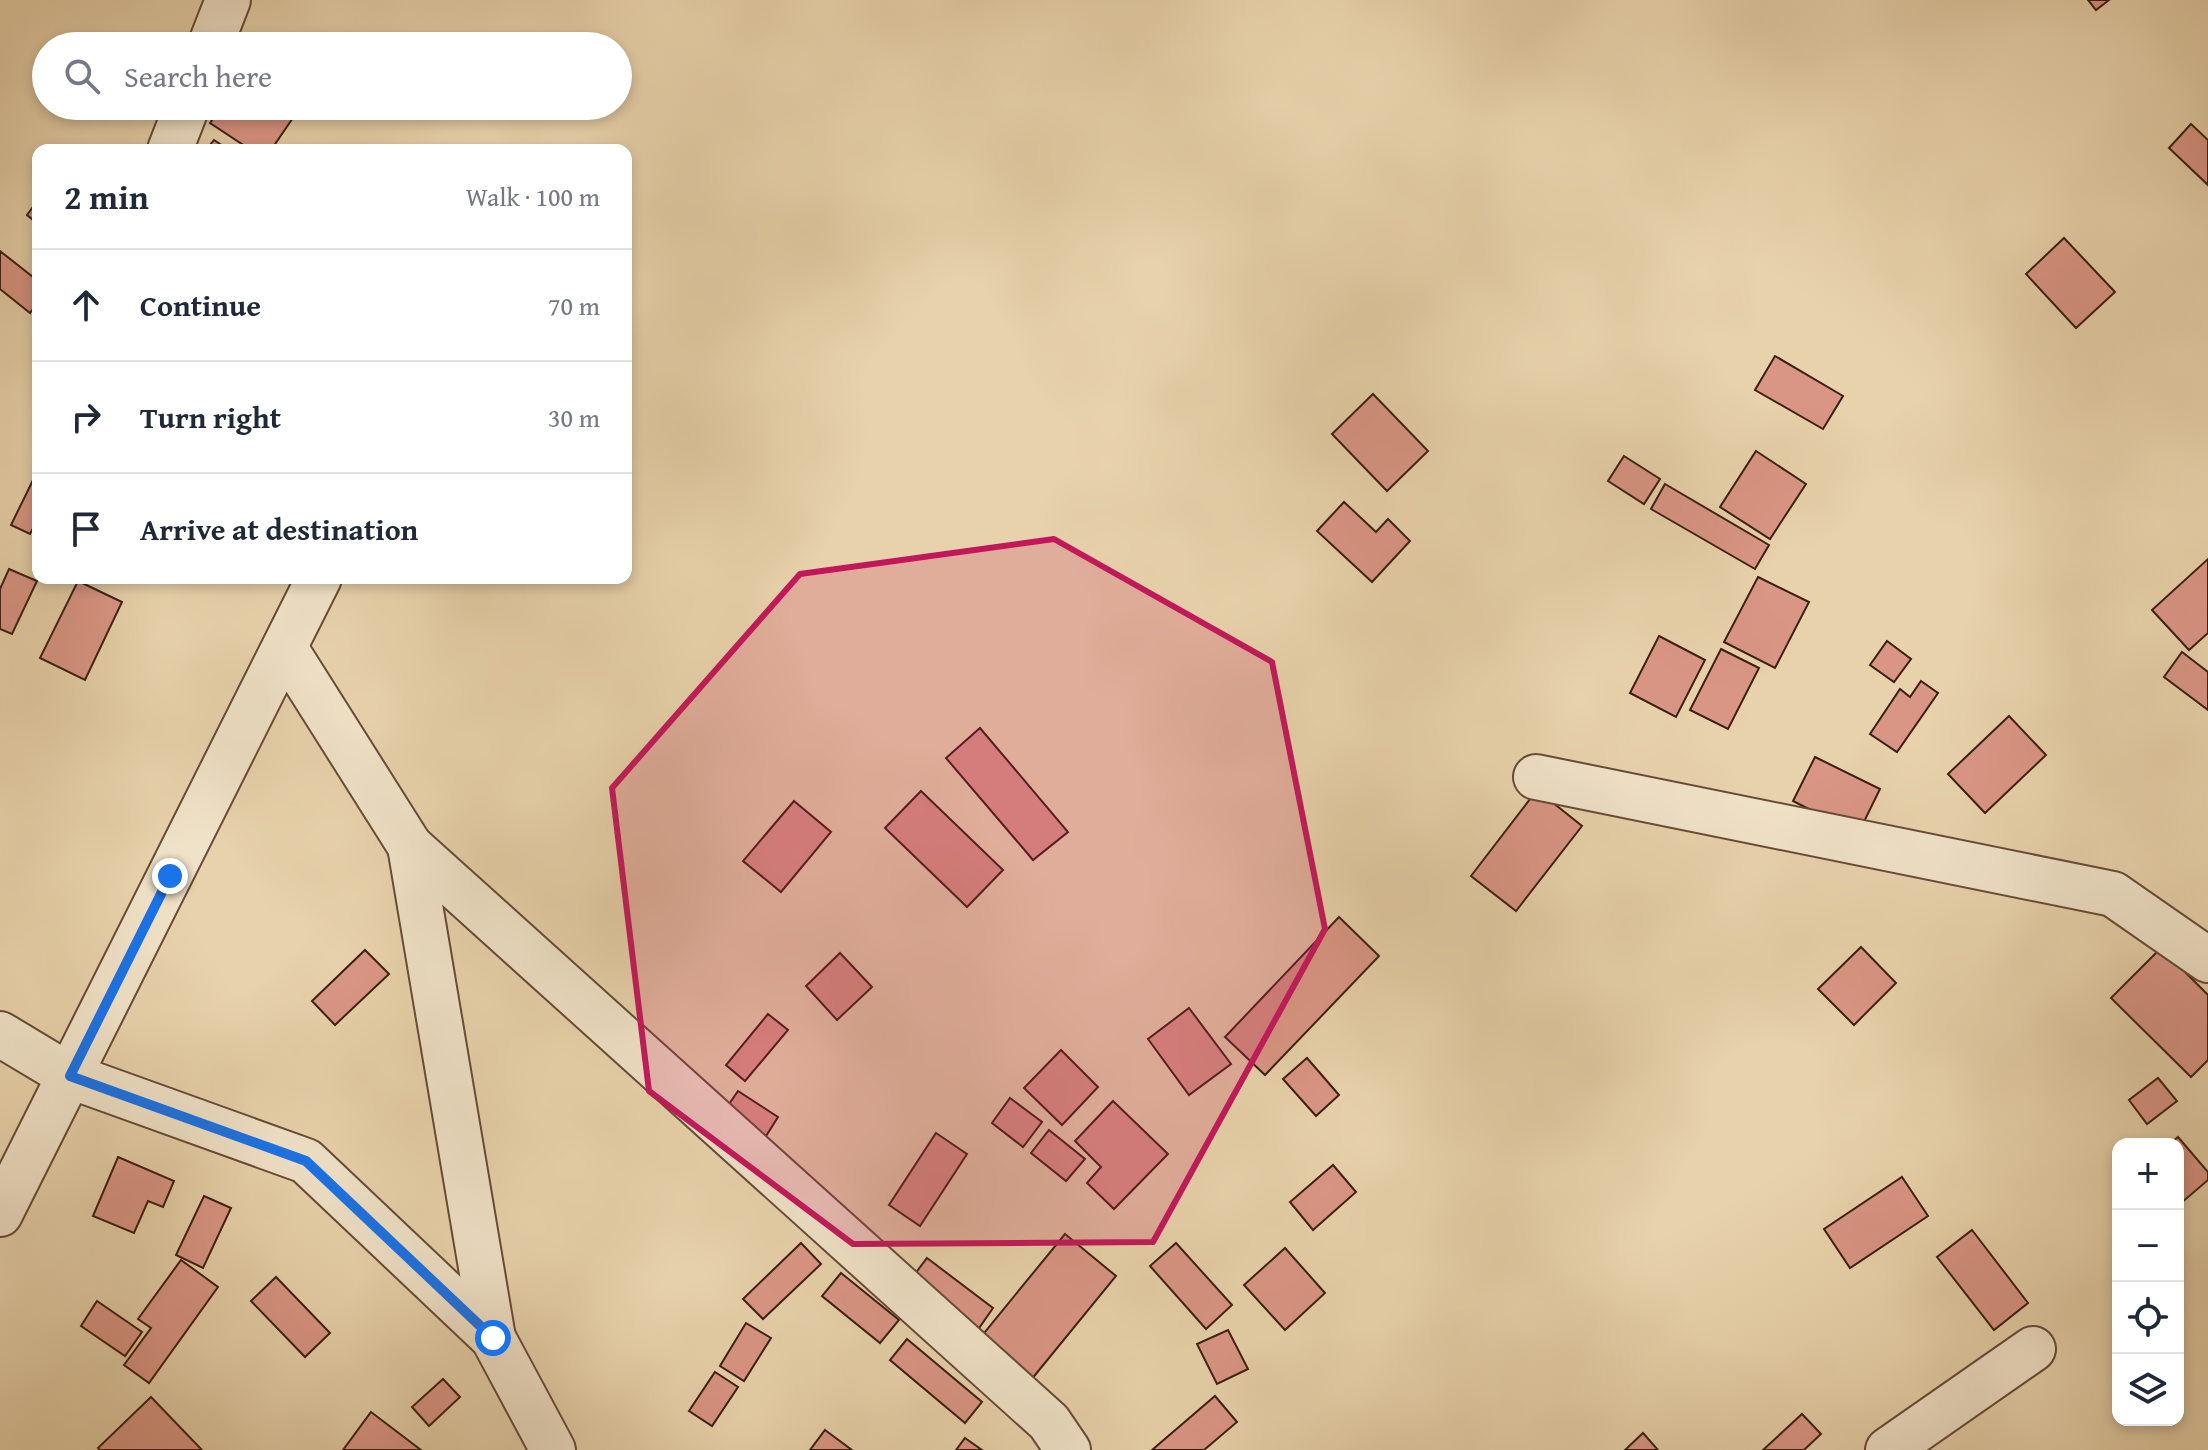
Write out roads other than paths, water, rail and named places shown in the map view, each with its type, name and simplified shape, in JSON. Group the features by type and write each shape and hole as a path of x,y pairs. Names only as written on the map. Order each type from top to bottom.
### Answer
{"street":[{"path":"215,32 228,0"},
{"path":"172,144 182,120"},
{"path":"0,1214 316,584"},
{"path":"285,648 410,846 1049,1422 1068,1450"},
{"path":"1536,777 2113,894 2208,960"},
{"path":"410,846 493,1338"},
{"path":"0,1034 70,1076 306,1161 493,1338 553,1450"},
{"path":"1888,1450 2033,1349"}]}
